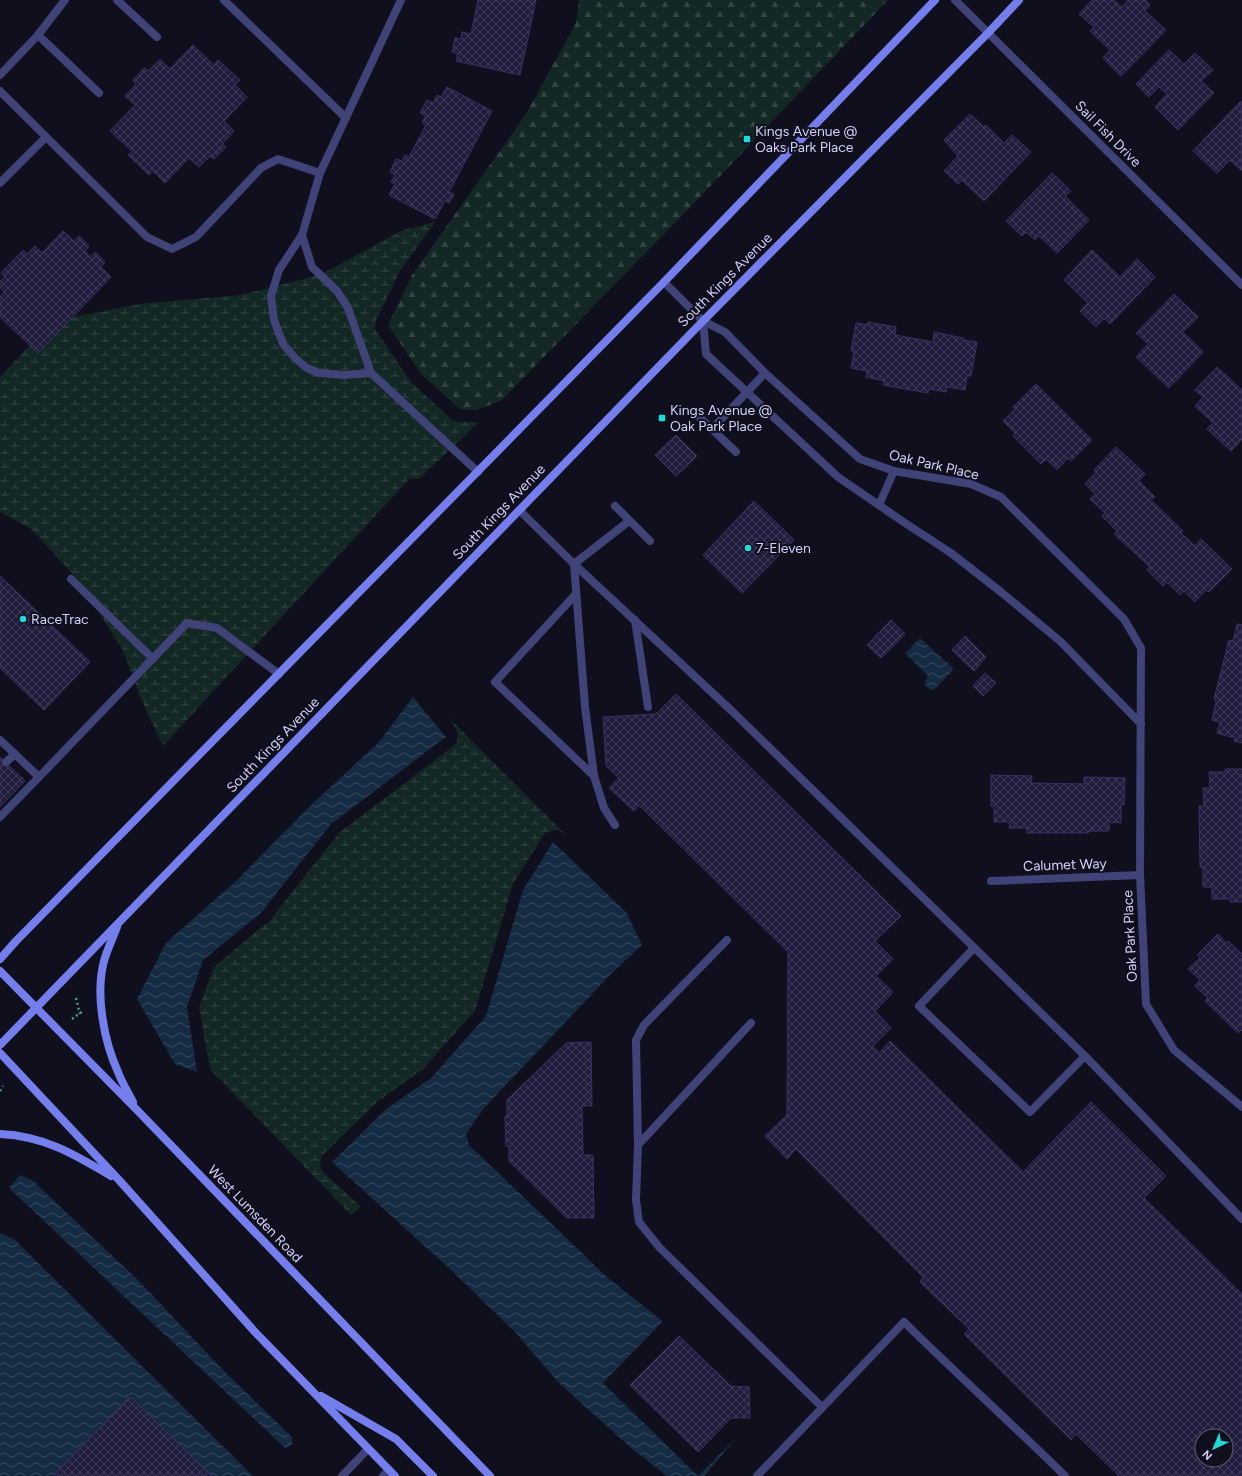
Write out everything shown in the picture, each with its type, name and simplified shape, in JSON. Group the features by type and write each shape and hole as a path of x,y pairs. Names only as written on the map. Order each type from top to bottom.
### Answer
{"main road":[{"path":"0,959 664,282 935,0"},
{"name":"South Kings Avenue","path":"0,1045 703,321 1019,0"},
{"path":"118,924 104,961 100,981 100,1002 104,1030 117,1072 137,1110"},
{"name":"West Lumsden Road","path":"0,971 137,1110 490,1476"},
{"path":"0,1053 119,1180 255,1332 368,1449 389,1474"},
{"path":"0,1134 36,1139 65,1150 119,1180"},
{"path":"313,1392 396,1439 433,1476"}],"street":[{"path":"0,75 38,35 65,0"},
{"path":"117,0 157,37"},
{"path":"224,0 346,118"},
{"path":"371,374 344,375 319,373 307,368 296,359 284,344 274,320 271,296 279,270 302,235 320,173 401,0"},
{"name":"Sail Fish Drive","path":"955,0 1242,285"},
{"path":"38,35 100,93"},
{"path":"0,91 45,138 147,238 172,249 196,237 261,168 278,159 320,173"},
{"path":"0,182 45,138"},
{"path":"302,235 312,267 337,291 348,308 371,374 478,472"},
{"name":"Oak Park Place","path":"664,282 703,321 725,332 765,373 860,459 894,470 972,484 1001,497 1124,619 1141,648 1140,875 1146,1004 1174,1050 1242,1107"},
{"path":"703,321 706,354 746,393 838,477 905,524 951,553 1060,641 1140,724"},
{"path":"712,429 765,373"},
{"path":"696,414 736,452"},
{"path":"879,505 894,470"},
{"path":"615,506 650,541"},
{"path":"519,510 574,564 733,712 974,948 1084,1056 1242,1219"},
{"path":"574,564 629,520"},
{"path":"574,564 585,707 594,776 604,808 615,825"},
{"path":"70,580 153,659"},
{"path":"576,594 495,682 594,776"},
{"path":"635,620 648,707"},
{"path":"0,817 188,623 217,628 280,674"},
{"path":"0,740 39,777"},
{"path":"6,762 15,754"},
{"name":"Calumet Way","path":"991,881 1140,875"},
{"path":"727,940 644,1026 636,1040 638,1145 636,1200 639,1222 659,1247 822,1407"},
{"path":"974,948 919,1006 1030,1112 1084,1056"},
{"path":"638,1145 751,1023"},
{"path":"757,1476 904,1322 1065,1476"},
{"path":"342,1476 368,1449"}],"path":[{"path":"76,998 80,1014"},
{"path":"72,1019 87,1009"},
{"path":"0,1091 3,1086"}],"green space":[{"path":"579,0 888,0 677,221 502,400 477,410 460,409 421,374 388,325 412,275 526,114 576,23"},
{"path":"435,222 400,271 376,321 375,329 411,382 451,419 458,422 479,422 419,479 410,478 163,746 145,708 122,649 79,581 31,529 0,512 0,377 53,321 139,304 241,295 322,274 403,230"},
{"path":"444,713 572,841 557,830 545,833 513,884 475,1011 423,1069 378,1101 321,1157 320,1165 323,1172 361,1207 351,1215 210,1069 199,1007 214,967 270,920 339,833 456,744 458,734 457,730"}],"water":[{"path":"920,638 954,669 936,688 931,690 925,685 925,681 928,676 905,653"},
{"path":"413,697 446,737 331,824 261,913 203,960 187,1007 197,1072 175,1064 137,999 166,943 237,880 310,806 379,742"},
{"path":"553,842 626,912 642,945 612,973 483,1109 466,1134 469,1145 608,1278 679,1336 731,1418 737,1437 704,1476 667,1476 630,1447 559,1383 515,1332 450,1269 332,1162 386,1109 431,1078 486,1016 523,890"},
{"path":"20,1175 32,1180 137,1279 225,1372 292,1437 292,1445 285,1448 9,1188"},
{"path":"0,1234 15,1240 253,1476 0,1476"}],"pier":[{"path":"664,1320 733,1386 733,1418 739,1435 698,1476 603,1383"}],"building":[{"path":"478,0 536,0 520,75 456,61 458,54 452,52 455,38 461,39 462,32 471,34"},
{"path":"1092,0 1114,0 1122,7 1128,0 1145,0 1150,5 1145,11 1166,30 1121,76 1103,58 1110,50 1090,31 1094,27 1079,14"},
{"path":"193,45 214,65 218,60 240,80 235,85 247,97 224,121 234,131 222,144 226,147 214,159 210,156 199,167 189,158 165,183 153,171 149,175 128,155 132,151 110,131 135,105 125,96 136,84 133,80 144,68 148,71 160,59 170,69"},
{"path":"1169,50 1184,64 1195,53 1213,70 1201,81 1214,93 1178,130 1155,107 1167,94 1159,87 1149,97 1136,84"},
{"path":"447,87 492,111 449,192 454,194 449,203 445,201 435,219 389,195 395,184 391,182 395,175 390,172 396,159 402,161 405,155 409,157 426,125 422,122 426,116 420,113 427,100 433,103 437,95 441,97"},
{"path":"1241,101 1242,171 1230,160 1217,173 1193,151"},
{"path":"970,114 984,127 986,125 1004,143 1012,135 1031,152 984,201 962,180 958,184 944,171 958,156 944,140"},
{"path":"1052,173 1071,191 1065,196 1089,220 1057,253 1039,236 1035,240 1026,232 1022,236 1006,221"},
{"path":"63,231 74,241 79,236 89,246 85,251 90,257 95,252 105,262 101,267 111,277 38,353 0,317 0,297 4,292 0,288 0,282 5,277 1,273 23,250 27,254 35,246 42,253"},
{"path":"1092,250 1120,277 1137,259 1155,277 1110,324 1104,318 1096,327 1080,311 1088,303 1064,280"},
{"path":"1174,294 1198,317 1183,332 1203,352 1169,388 1136,357 1148,344 1136,333"},
{"path":"868,322 896,327 895,335 933,342 934,332 963,338 963,340 977,342 971,376 967,376 965,390 947,387 946,392 929,389 928,393 883,385 884,381 866,377 867,371 851,368 854,352 851,351 856,323 868,325"},
{"path":"1217,367 1242,390 1242,439 1231,451 1207,429 1213,423 1195,406 1203,397 1195,390"},
{"path":"1036,384 1092,440 1071,461 1068,458 1057,470 1046,459 1041,464 1013,436 1015,433 1003,421 1015,409 1013,407"},
{"path":"676,435 697,456 676,476 655,455"},
{"path":"1116,447 1145,474 1139,481 1155,497 1151,500 1183,531 1181,533 1195,546 1201,539 1232,569 1209,592 1206,590 1195,602 1184,591 1180,595 1167,582 1163,586 1147,570 1150,567 1114,534 1117,531 1102,516 1105,513 1090,499 1095,494 1085,484 1096,472 1094,470"},
{"name":"7-Eleven","path":"754,501 794,540 742,593 703,555"},
{"name":"RaceTrac","path":"0,576 90,662 44,710 0,668"},
{"path":"891,620 905,634 881,658 867,645"},
{"path":"1237,624 1242,625 1242,743 1234,741 1235,738 1217,733 1220,722 1212,720 1216,701 1214,699 1229,640 1233,641"},
{"path":"965,636 986,657 974,671 952,650"},
{"path":"985,673 996,683 983,696 973,686"},
{"path":"676,694 901,916 875,941 893,959 876,976 893,992 875,1011 891,1028 873,1046 879,1053 890,1041 1023,1172 1091,1102 1166,1176 1144,1198 1242,1294 1242,1476 1119,1476 1076,1434 1071,1440 964,1334 969,1329 920,1282 923,1277 796,1149 787,1159 765,1136 787,1115 788,952 639,805 634,811 609,788 619,778 606,766 603,717 656,714"},
{"path":"0,757 25,781 0,807"},
{"path":"1225,769 1242,769 1242,902 1230,902 1230,899 1212,899 1212,887 1203,887 1203,868 1200,867 1199,806 1204,806 1203,788 1210,788 1209,772 1225,772"},
{"path":"991,775 1032,776 1031,783 1084,784 1084,777 1125,778 1124,805 1121,804 1121,823 1109,822 1109,831 1090,831 1088,833 1027,833 1027,828 1009,828 1010,822 994,822 994,806 991,806"},
{"path":"1218,934 1226,943 1228,941 1242,954 1242,1031 1241,1030 1238,1033 1205,1001 1208,998 1195,986 1200,980 1188,969 1200,958 1197,955"},
{"path":"591,1042 592,1106 582,1106 583,1155 593,1155 594,1218 567,1218 509,1161 509,1147 506,1146 505,1116 507,1116 507,1100 566,1043"},
{"path":"679,1336 731,1386 749,1387 750,1418 731,1418 698,1452 630,1385"},
{"path":"130,1397 212,1476 53,1476"}],"place":[{"name":"Kings Avenue @ Oaks Park Place","path":"747,139"},
{"name":"Kings Avenue @ Oak Park Place","path":"662,418"},
{"name":"7-Eleven","path":"748,548"},
{"name":"RaceTrac","path":"23,619"}]}
